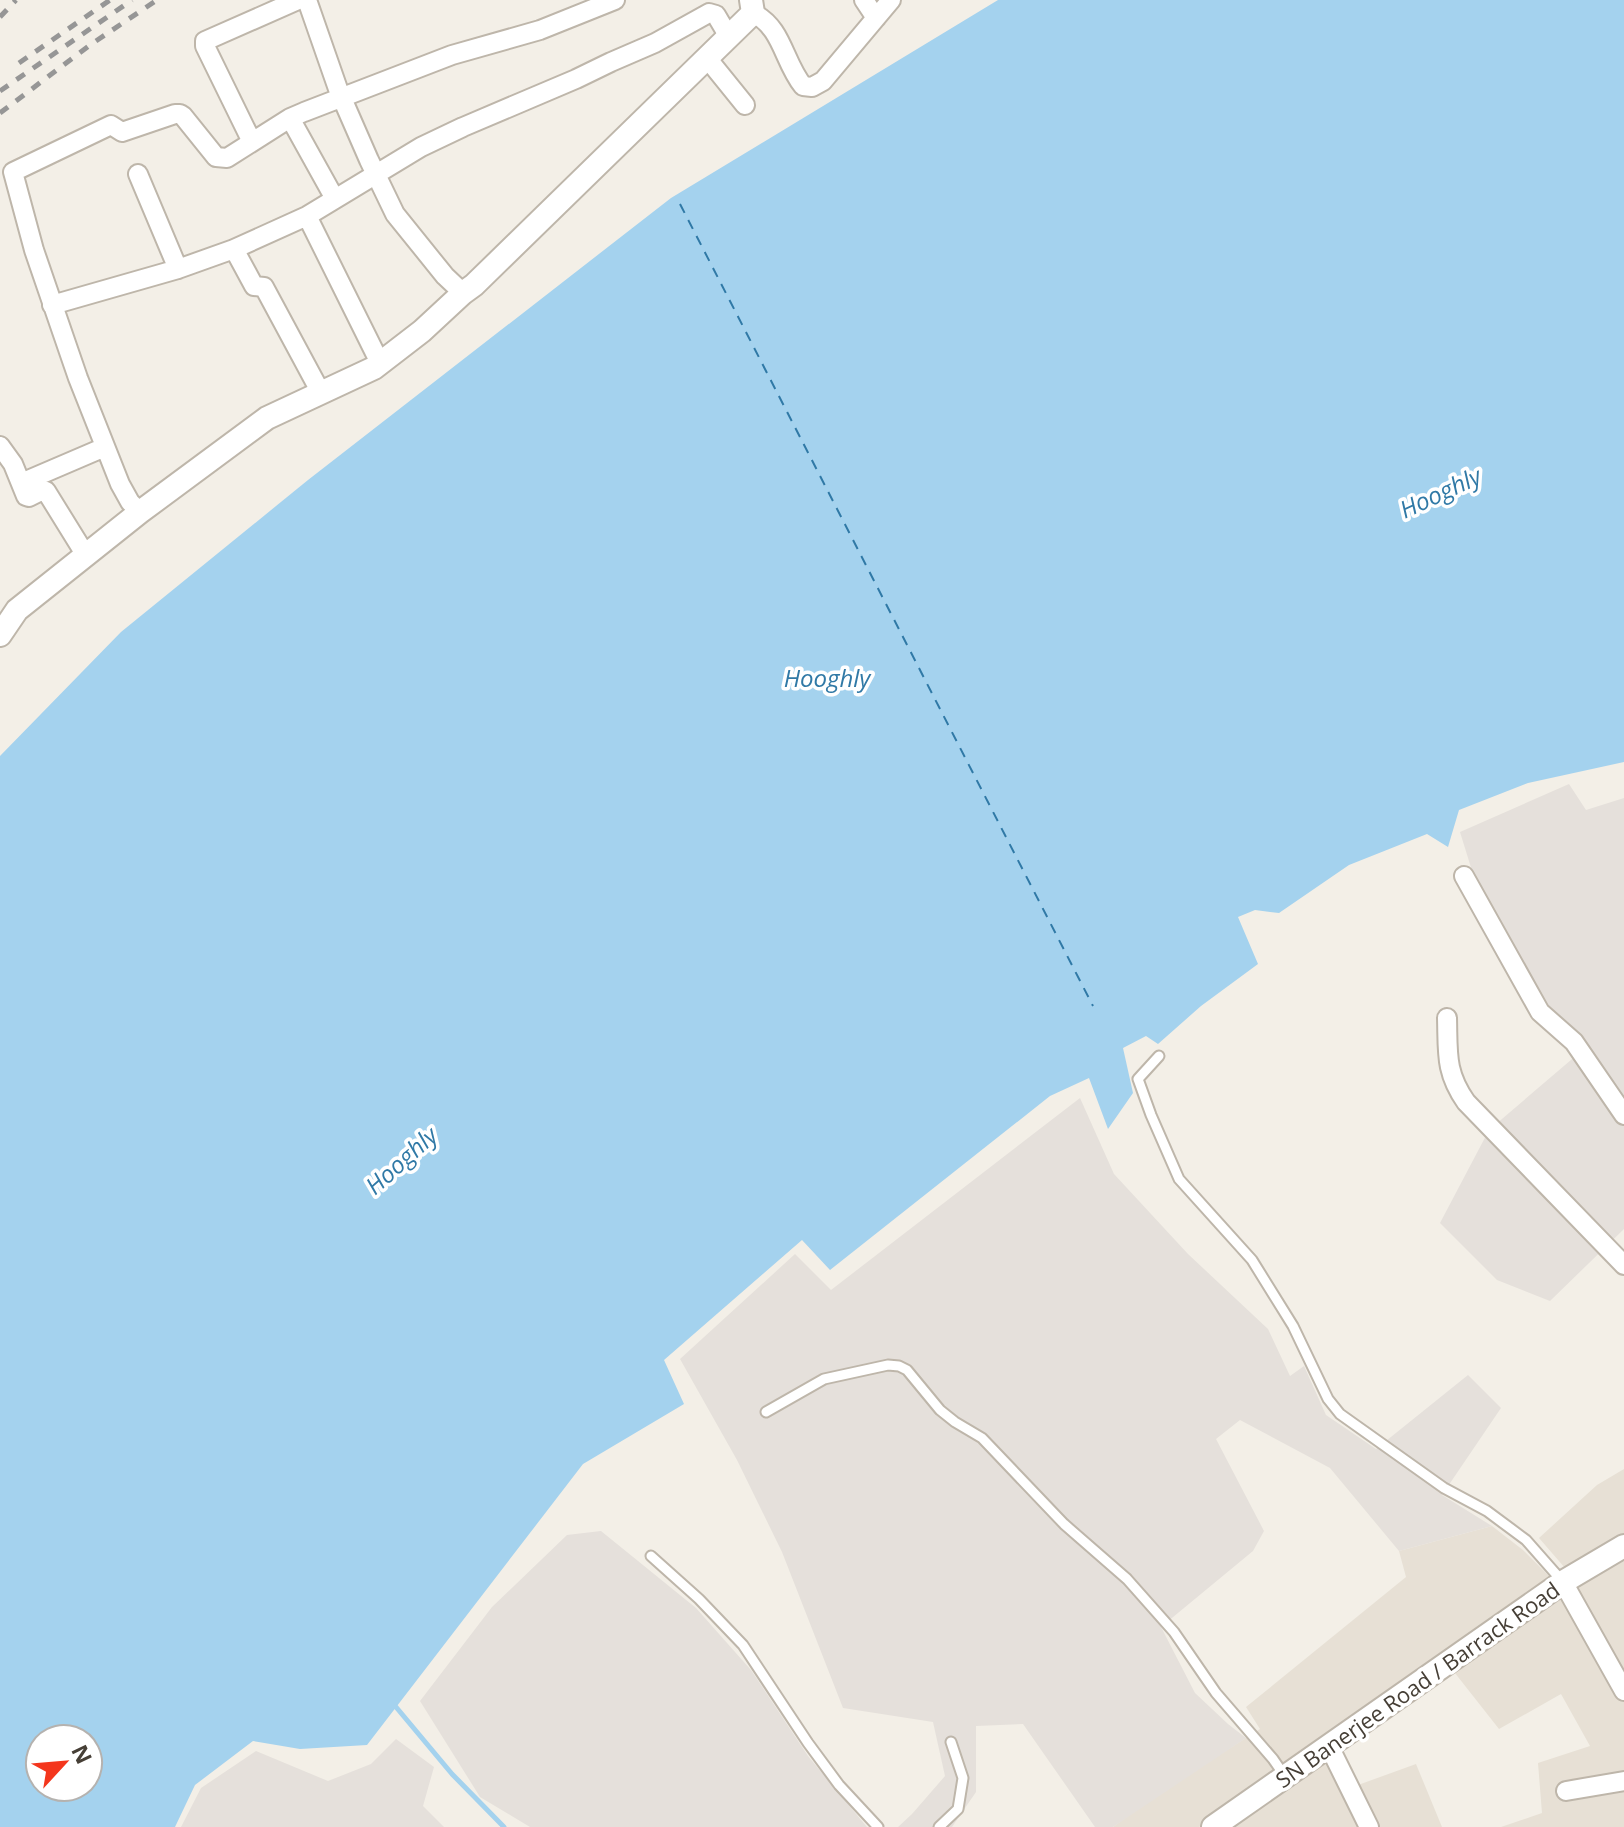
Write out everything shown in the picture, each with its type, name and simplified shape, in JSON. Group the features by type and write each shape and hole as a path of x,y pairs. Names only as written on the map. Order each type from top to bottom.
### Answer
{"street":[{"path":"252,142 205,41 298,0"},
{"path":"307,0 341,97 395,214 445,276 463,293"},
{"path":"140,512 125,493 105,447 52,305 13,172 111,125 122,132 175,114 183,116 216,157 227,158 290,118 341,97 452,55 540,30 615,0"},
{"path":"864,0 876,18"},
{"path":"0,635 17,610 85,554 267,418 380,363 422,331 474,285 729,37 752,7 772,27 796,76 807,87 823,81 891,0"},
{"path":"52,305 178,269 234,249 307,216 421,147 655,43 709,13 716,15 729,37"},
{"path":"707,58 745,105"},
{"path":"290,118 335,199"},
{"path":"138,174 178,269"},
{"path":"307,216 380,363"},
{"path":"234,249 254,286 264,287 321,393"},
{"path":"0,446 9,456 27,497 46,491 85,554"},
{"path":"21,483 105,447"},
{"path":"1464,876 1540,1012 1574,1042 1624,1115"},
{"path":"1447,1018 1448,1065 1455,1086 1466,1102 1624,1265"},
{"name":"SN Banerjee Road / Barrack Road","path":"1216,1826 1563,1582 1624,1546"},
{"path":"1563,1582 1621,1678"},
{"path":"1329,1746 1369,1827"},
{"path":"1566,1791 1624,1781"}],"lane":[{"path":"1159,1056 1138,1079 1179,1179 1252,1260 1293,1326 1328,1399 1340,1414 1432,1480 1487,1511 1526,1540 1563,1582"},
{"path":"766,1412 824,1379 888,1365 907,1370 940,1410 982,1438 1064,1524 1127,1579 1174,1632 1216,1693 1285,1776"},
{"path":"651,1556 699,1599 743,1645 839,1785 878,1827"},
{"path":"939,1827 958,1809 963,1778 951,1742"}],"shaded area":[{"path":"1569,784 1586,810 1624,798 1624,1229 1550,1301 1497,1280 1440,1223 1489,1130 1585,1048 1542,1004 1477,887 1460,832"},
{"path":"1080,1098 1114,1174 1188,1254 1268,1329 1290,1376 1304,1366 1326,1415 1376,1449 1468,1375 1501,1408 1442,1495 1492,1526 1399,1551 1330,1468 1240,1420 1216,1439 1264,1531 1253,1551 1161,1627 1195,1693 1246,1738 1113,1827 1095,1827 1023,1724 976,1726 976,1792 952,1827 898,1827 945,1776 933,1722 843,1708 782,1552 737,1460 680,1359 795,1254 831,1290"},
{"path":"1624,1469 1624,1673 1565,1568 1539,1538 1597,1485"},
{"path":"1492,1526 1523,1550 1554,1581 1277,1776 1199,1827 1113,1827 1158,1794 1260,1729 1246,1707 1406,1577 1399,1551"},
{"path":"601,1531 696,1608 751,1670 808,1756 867,1827 530,1827 480,1797 420,1701 492,1607 567,1535"},
{"path":"1561,1592 1624,1699 1624,1827 1501,1827 1542,1813 1538,1763 1590,1746 1561,1694 1499,1729 1451,1668"},
{"path":"396,1739 434,1767 423,1806 444,1827 181,1827 201,1788 256,1751 328,1781 371,1764"},
{"path":"1327,1756 1360,1827 1220,1827"},
{"path":"1416,1764 1442,1827 1377,1827 1358,1785"}],"water":[{"name":"Hooghly","path":"998,0 1624,0 1624,762 1528,783 1459,810 1448,847 1427,834 1349,865 1279,913 1255,910 1238,917 1258,964 1201,1006 1158,1044 1146,1036 1123,1048 1133,1093 1108,1129 1089,1078 1050,1096 830,1270 802,1240 664,1360 684,1404 583,1464 367,1745 300,1749 253,1741 195,1785 175,1827 0,1827 0,756 121,632 308,480 671,198"}],"waterway":[{"path":"396,1707 452,1774 504,1827"}],"ferry route":[{"path":"680,204 1093,1006"}],"railway":[{"path":"0,17 16,0"},
{"path":"19,63 110,0"},
{"path":"0,91 132,0"},
{"path":"0,113 90,45 157,0"}]}
